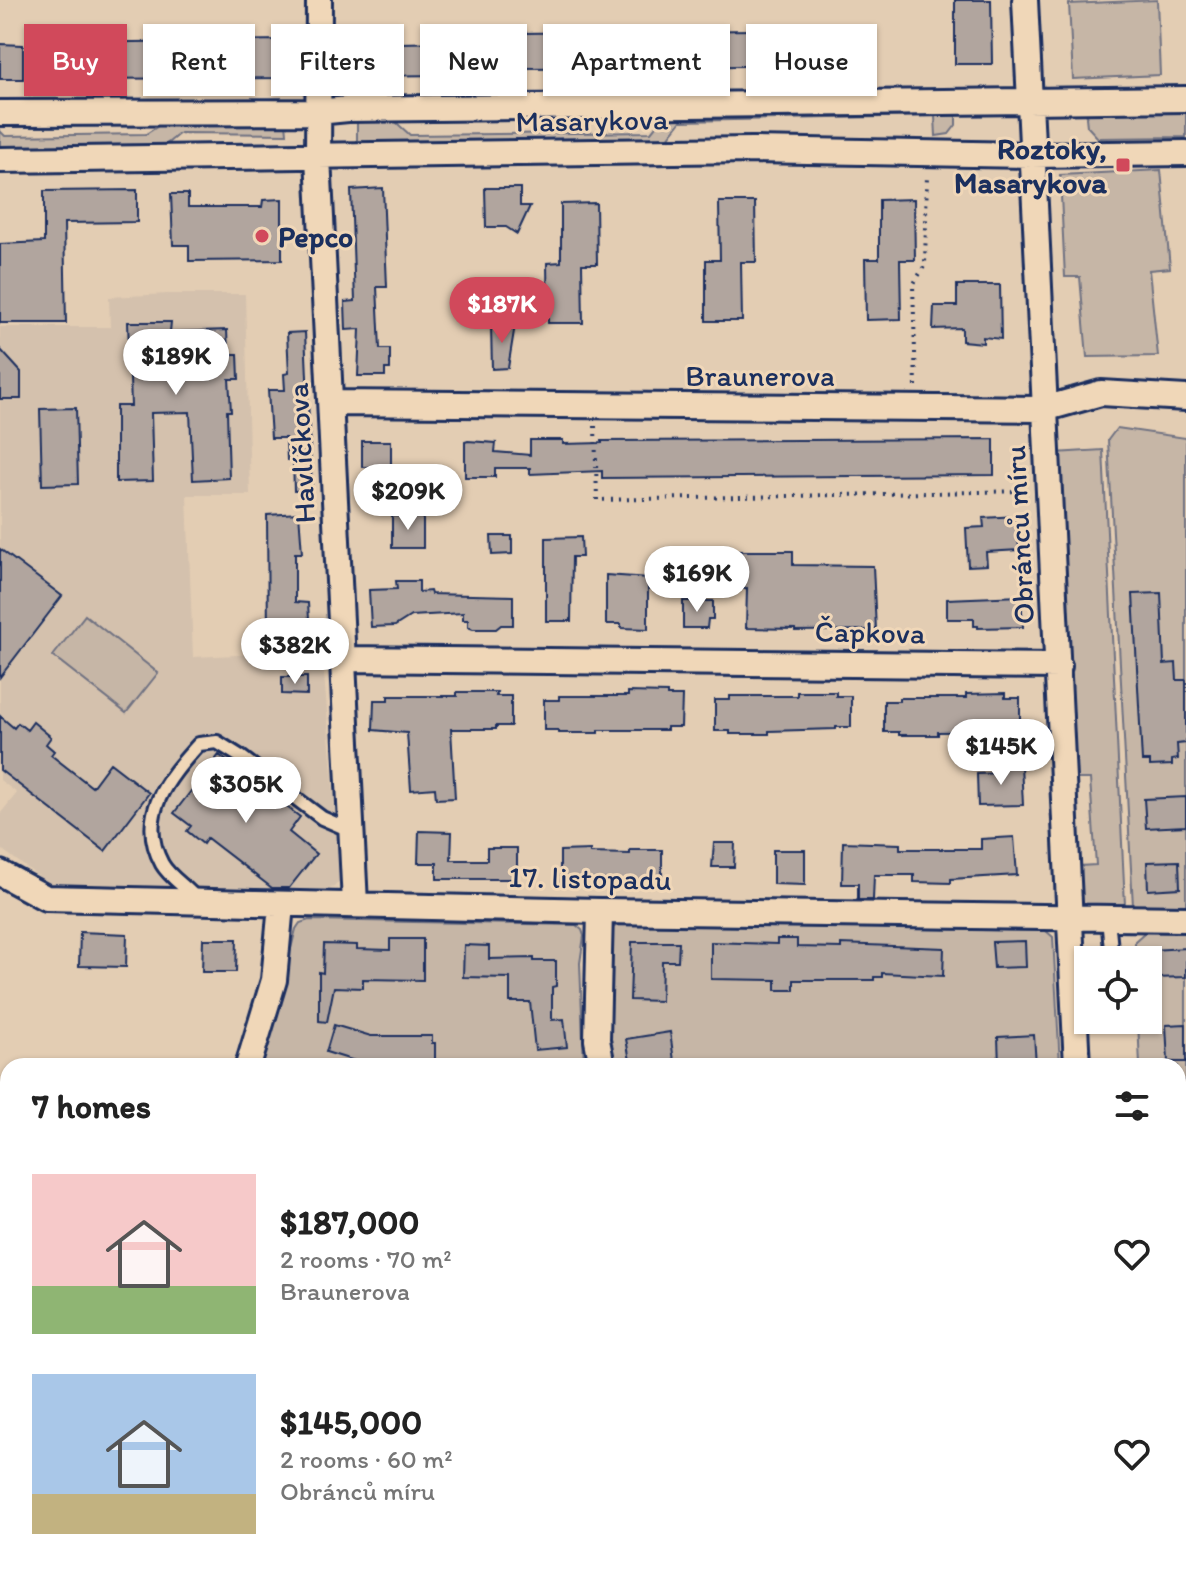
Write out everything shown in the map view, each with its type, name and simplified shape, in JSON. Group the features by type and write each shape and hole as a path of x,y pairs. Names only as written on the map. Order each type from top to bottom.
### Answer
{"street":[{"name":"Havlíčkova","path":"319,0 318,157 355,904"},
{"name":"Obránců míru","path":"1025,0 1077,1058"},
{"name":"Masarykova","path":"0,113 317,112 1186,99"},
{"name":"Masarykova","path":"0,160 752,150 1032,155 1186,153"},
{"name":"Braunerova","path":"331,403 1044,409 1101,393 1186,398"},
{"name":"Čapkova","path":"344,659 1059,666"},
{"name":"17. listopadu","path":"0,873 46,898 600,911 1186,919"},
{"path":"250,1058 274,980 281,905"},
{"path":"600,911 597,1040 600,1058"}],"lane":[{"path":"198,902 163,867 151,838 154,806 183,761 199,744 217,742 322,818 352,831"},
{"path":"1108,918 1111,946"}],"path":[{"path":"916,408 913,285 925,265 927,153"},
{"path":"595,406 597,500 1049,490"}],"shaded area":[{"path":"1157,0 1160,75 1073,79 1069,4"},
{"path":"1186,105 1186,137 1098,138 1087,126 1086,117 1090,110"},
{"path":"669,110 956,113 956,125 949,134 936,136 935,116 681,121 664,143 357,148 357,114 388,115 410,135 651,132"},
{"path":"169,119 286,123 287,134 180,133 158,151 0,151 0,131 5,136 146,134"},
{"path":"1161,170 1170,268 1149,270 1158,356 1087,357 1080,277 1065,277 1060,175"},
{"path":"245,294 250,495 187,495 193,657 322,651 341,879 334,887 318,893 49,884 0,848 0,814 17,793 0,780 0,327 110,327 109,297"},
{"path":"1117,428 1186,438 1186,907 1133,906 1108,440"},
{"path":"1103,450 1125,905 1080,908 1079,866 1096,865 1090,779 1073,779 1055,453"},
{"path":"85,615 158,673 126,713 53,656"},
{"path":"309,920 576,925 584,936 580,963 584,1058 263,1058 300,923"},
{"path":"619,924 1046,931 1053,937 1060,1058 613,1058 608,1027 613,928"},
{"path":"1145,932 1186,933 1186,1058 1140,1058 1139,1034 1162,1034 1162,946 1135,946 1135,941"}],"building":[{"path":"955,0 991,0 992,64 955,64"},
{"path":"730,30 746,30 746,66 730,66"},
{"path":"527,33 543,33 543,68 527,68"},
{"path":"255,40 271,40 271,78 255,78"},
{"path":"127,42 143,42 143,79 127,79"},
{"path":"404,43 420,43 420,75 404,75"},
{"path":"0,44 23,45 23,79 0,79"},
{"path":"383,188 387,287 377,287 380,349 390,349 390,369 385,369 385,376 358,376 360,329 346,330 345,302 355,301 351,190"},
{"path":"485,188 520,188 520,206 530,206 517,234 506,227 486,227"},
{"path":"137,190 137,222 64,223 66,323 0,323 0,244 44,242 44,191"},
{"path":"171,194 188,194 188,207 262,207 263,200 282,199 282,260 189,261 189,245 173,245"},
{"path":"914,199 915,260 900,260 901,319 866,320 865,259 879,259 879,200"},
{"path":"719,202 755,202 756,262 741,262 742,321 706,321 706,260 720,260"},
{"path":"596,203 597,264 582,264 583,323 548,323 547,263 561,262 561,204"},
{"path":"957,285 1000,285 1001,339 983,337 983,343 962,341 962,328 933,329 934,306 957,306"},
{"path":"128,322 171,322 170,332 227,330 228,354 238,354 239,379 229,379 229,478 193,480 190,412 151,413 153,481 116,482 116,406 131,406"},
{"path":"491,325 515,325 508,368 492,369"},
{"path":"305,332 312,490 294,491 293,460 287,460 286,438 271,438 268,390 285,390 284,374 289,373 287,333"},
{"path":"0,349 21,372 21,399 0,399"},
{"path":"76,408 78,484 42,485 40,409"},
{"path":"994,439 994,475 602,478 602,471 530,474 530,468 495,468 495,477 465,477 465,442 468,441 496,443 495,452 530,455 530,440 563,440 563,444 602,441"},
{"path":"362,441 391,441 391,467 362,467"},
{"path":"299,513 302,553 295,553 295,602 308,603 310,636 268,638 267,515"},
{"path":"423,515 423,548 392,548 392,516"},
{"path":"1017,516 1019,550 986,552 987,565 968,566 966,528 984,527 983,518"},
{"path":"491,536 512,536 512,554 492,555"},
{"path":"581,537 582,557 572,557 571,621 546,621 546,538"},
{"path":"0,549 62,596 0,677"},
{"path":"735,551 793,551 793,565 873,566 876,630 746,628 747,588 735,589"},
{"path":"606,575 648,578 648,629 606,624"},
{"path":"396,581 419,581 419,592 430,591 431,594 513,596 513,625 473,629 468,627 468,620 463,620 463,613 411,616 395,626 371,627 369,590 397,589"},
{"path":"1161,593 1164,664 1176,663 1177,680 1186,680 1186,743 1177,744 1178,759 1172,760 1172,765 1150,766 1150,761 1142,761 1133,594"},
{"path":"1021,596 1023,627 978,628 974,626 974,619 947,619 947,599"},
{"path":"683,601 713,601 713,619 708,619 707,628 683,628"},
{"path":"282,677 307,677 307,695 282,694"},
{"path":"457,692 497,692 496,696 511,696 511,726 451,729 455,798 436,799 435,788 411,790 407,733 373,730 374,700 388,700 388,696 457,696"},
{"path":"628,692 682,696 681,727 667,727 667,730 598,730 598,733 544,730 544,700 559,700 559,696 628,696"},
{"path":"797,692 836,692 836,696 851,696 851,727 769,731 769,734 715,731 715,700 730,700 730,696 797,696"},
{"path":"1005,693 1005,698 1020,698 1020,728 938,732 938,735 884,732 884,701 899,701 899,698 966,698 966,694"},
{"path":"0,716 14,728 18,723 27,730 33,722 51,737 46,744 54,751 51,755 92,787 110,763 149,793 105,851 0,770"},
{"path":"219,755 300,817 289,832 316,854 289,888 272,888 207,838 203,844 187,831 191,826 174,813"},
{"path":"1021,764 1023,805 978,806 977,774 999,773 999,766"},
{"path":"1186,797 1186,826 1146,828 1144,799"},
{"path":"419,831 452,832 451,860 487,860 487,848 517,848 517,879 437,879 437,863 418,863"},
{"path":"1014,837 1017,875 951,879 951,883 914,882 914,875 874,875 873,900 858,900 858,884 842,884 843,842 900,844 900,849 981,849 981,839"},
{"path":"714,843 735,843 734,867 712,867"},
{"path":"590,850 590,853 630,854 630,850 662,850 662,883 589,879 560,881 560,851"},
{"path":"773,850 805,850 805,885 773,884"},
{"path":"1179,861 1180,888 1148,890 1147,862"},
{"path":"80,932 127,934 126,967 79,966"},
{"path":"203,939 237,939 236,972 202,972"},
{"path":"390,939 423,939 423,980 363,979 363,988 334,987 327,1022 319,1021 319,972 323,973 324,944 390,950"},
{"path":"777,939 797,939 797,947 841,948 841,944 944,948 943,976 882,973 882,977 874,977 874,980 794,980 794,990 776,990 776,980 711,979 711,942 777,944"},
{"path":"1025,941 1026,967 994,968 992,942"},
{"path":"632,942 679,942 678,961 662,961 661,1001 630,1000"},
{"path":"464,945 489,946 489,959 556,961 552,1020 564,1019 567,1047 535,1050 530,1002 510,1002 510,978 463,977"},
{"path":"1186,948 1186,977 1162,978 1162,949"},
{"path":"1186,1024 1186,1058 1168,1058 1166,1025"},
{"path":"334,1025 371,1036 432,1036 432,1043 435,1043 435,1058 345,1058 326,1052"},
{"path":"670,1032 674,1058 630,1058 626,1039"},
{"path":"1034,1035 1036,1058 999,1058 998,1037"}],"place":[{"name":"Roztoky, Masarykova","path":"1123,165"},
{"name":"Pepco","path":"262,236"}]}
